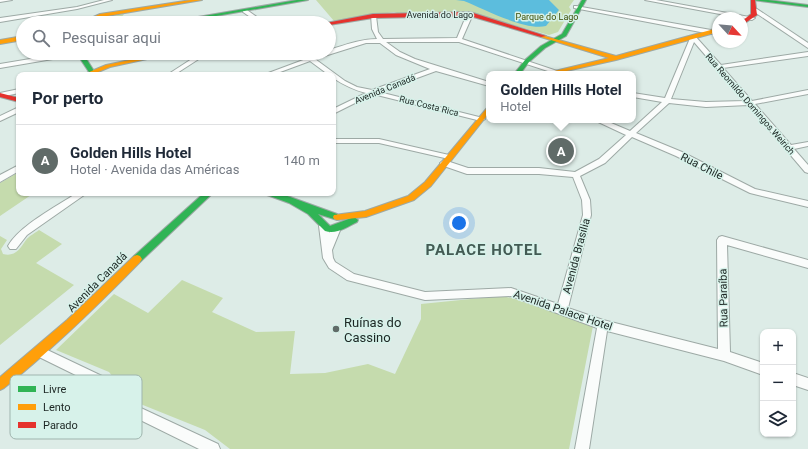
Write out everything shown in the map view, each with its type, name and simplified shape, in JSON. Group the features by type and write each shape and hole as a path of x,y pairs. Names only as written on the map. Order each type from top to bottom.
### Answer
{"street":[{"path":"0,2 10,0"},
{"path":"26,16 77,8 110,0"},
{"path":"123,12 132,0"},
{"path":"102,16 200,0"},
{"path":"212,16 306,0"},
{"path":"646,0 754,14 808,46"},
{"path":"754,14 754,0 808,6"},
{"path":"520,71 527,62 555,40 581,2 712,31"},
{"path":"245,11 252,16"},
{"path":"459,40 470,14"},
{"name":"Avenida do Lago","path":"336,23 373,16 470,14 616,58"},
{"path":"748,18 754,14"},
{"path":"373,16 376,31 381,40 401,57 486,83"},
{"path":"0,20 16,18"},
{"path":"567,71 712,32"},
{"path":"336,141 379,141 447,160 479,172 539,171 576,175 602,161 667,101 693,37"},
{"name":"Rua Reomildo Domingos Weirich","path":"693,37 808,170"},
{"path":"0,42 16,39"},
{"path":"336,50 358,42 381,40 459,40 554,71"},
{"path":"720,67 808,54"},
{"path":"0,66 35,60"},
{"path":"84,60 88,72"},
{"path":"91,72 135,60"},
{"path":"175,72 193,60"},
{"path":"274,72 307,60"},
{"name":"Rua Costa Rica","path":"311,60 329,72"},
{"name":"Avenida Canadá","path":"336,110 373,92 437,68"},
{"name":"Rua Costa Rica","path":"336,77 355,88 481,119"},
{"path":"0,95 16,92"},
{"path":"636,96 667,101 704,104 749,103 808,92"},
{"path":"0,95 16,99"},
{"path":"0,119 16,111"},
{"path":"293,202 311,212 323,225 327,218 336,222 366,214 411,198 428,184 486,113"},
{"name":"Rua Chile","path":"605,123 679,154 753,192 808,204"},
{"path":"789,148 808,144"},
{"path":"0,170 8,174"},
{"path":"0,179 16,170"},
{"name":"Avenida Brasília","path":"562,310 587,215 586,200 576,175"},
{"path":"13,246 24,233 79,196"},
{"name":"Avenida Canadá","path":"12,375 41,352 97,300 147,249 206,196"},
{"path":"278,196 326,212 336,222"},
{"path":"326,251 336,222"},
{"name":"Avenida Palace Hotel","path":"323,225 326,251 332,265 340,271 368,283 425,296 512,292 603,325 724,356 760,368"},
{"name":"Rua Paraíba","path":"724,356 722,240 808,264"},
{"path":"582,449 603,325"},
{"path":"41,352 88,375"},
{"name":"Avenida Canadá","path":"0,384 10,376"},
{"path":"796,380 808,384"},
{"path":"142,415 213,449"}],"green space":[{"name":"Parque do Lago","path":"316,0 574,0 569,7 571,10 558,32 549,35 467,12 400,14 394,12 336,21 336,16 330,16"},
{"path":"16,174 16,196 30,196 0,216 0,183"},
{"path":"39,230 62,244 36,263 74,285 0,345 0,236 7,240 1,249 3,254 7,255 17,252 30,236"},
{"path":"182,280 223,298 212,312 256,332 295,331 290,374 325,373 368,364 395,374 421,319 421,304 501,296 512,298 593,326 569,449 230,449 205,430 142,405 142,375 111,375 109,372 56,350 114,294 148,313"}],"water":[{"name":"Parque do Lago","path":"456,0 549,0 559,10 546,26 537,27 516,22 464,1"}],"traffic: fast":[{"path":"209,16 306,0"},
{"path":"519,71 527,61 543,47 564,35 584,0"},
{"path":"755,0 808,6"},
{"path":"84,60 91,71"},
{"path":"137,259 206,196"},
{"path":"278,196 334,216"},
{"path":"293,202 311,212 328,229 334,229 354,220"}],"traffic: slow":[{"path":"100,16 200,0"},
{"path":"558,71 616,58 712,32"},
{"path":"543,36 616,58"},
{"path":"0,42 16,39"},
{"path":"93,72 108,66 138,60"},
{"path":"337,217 366,214 411,198 428,184 486,113"},
{"path":"11,375 71,324 137,259"},
{"path":"0,384 10,376"}],"traffic: jam":[{"path":"748,19 754,15 753,0"},
{"path":"336,22 373,16 470,14 543,36"},
{"path":"0,95 16,99"}],"place":[{"name":"Golden Hills Hotel","path":"561,151"},
{"name":"Ruínas do Cassino","path":"336,329"}],"district":[{"name":"PALACE HOTEL","path":"484,250"}]}
